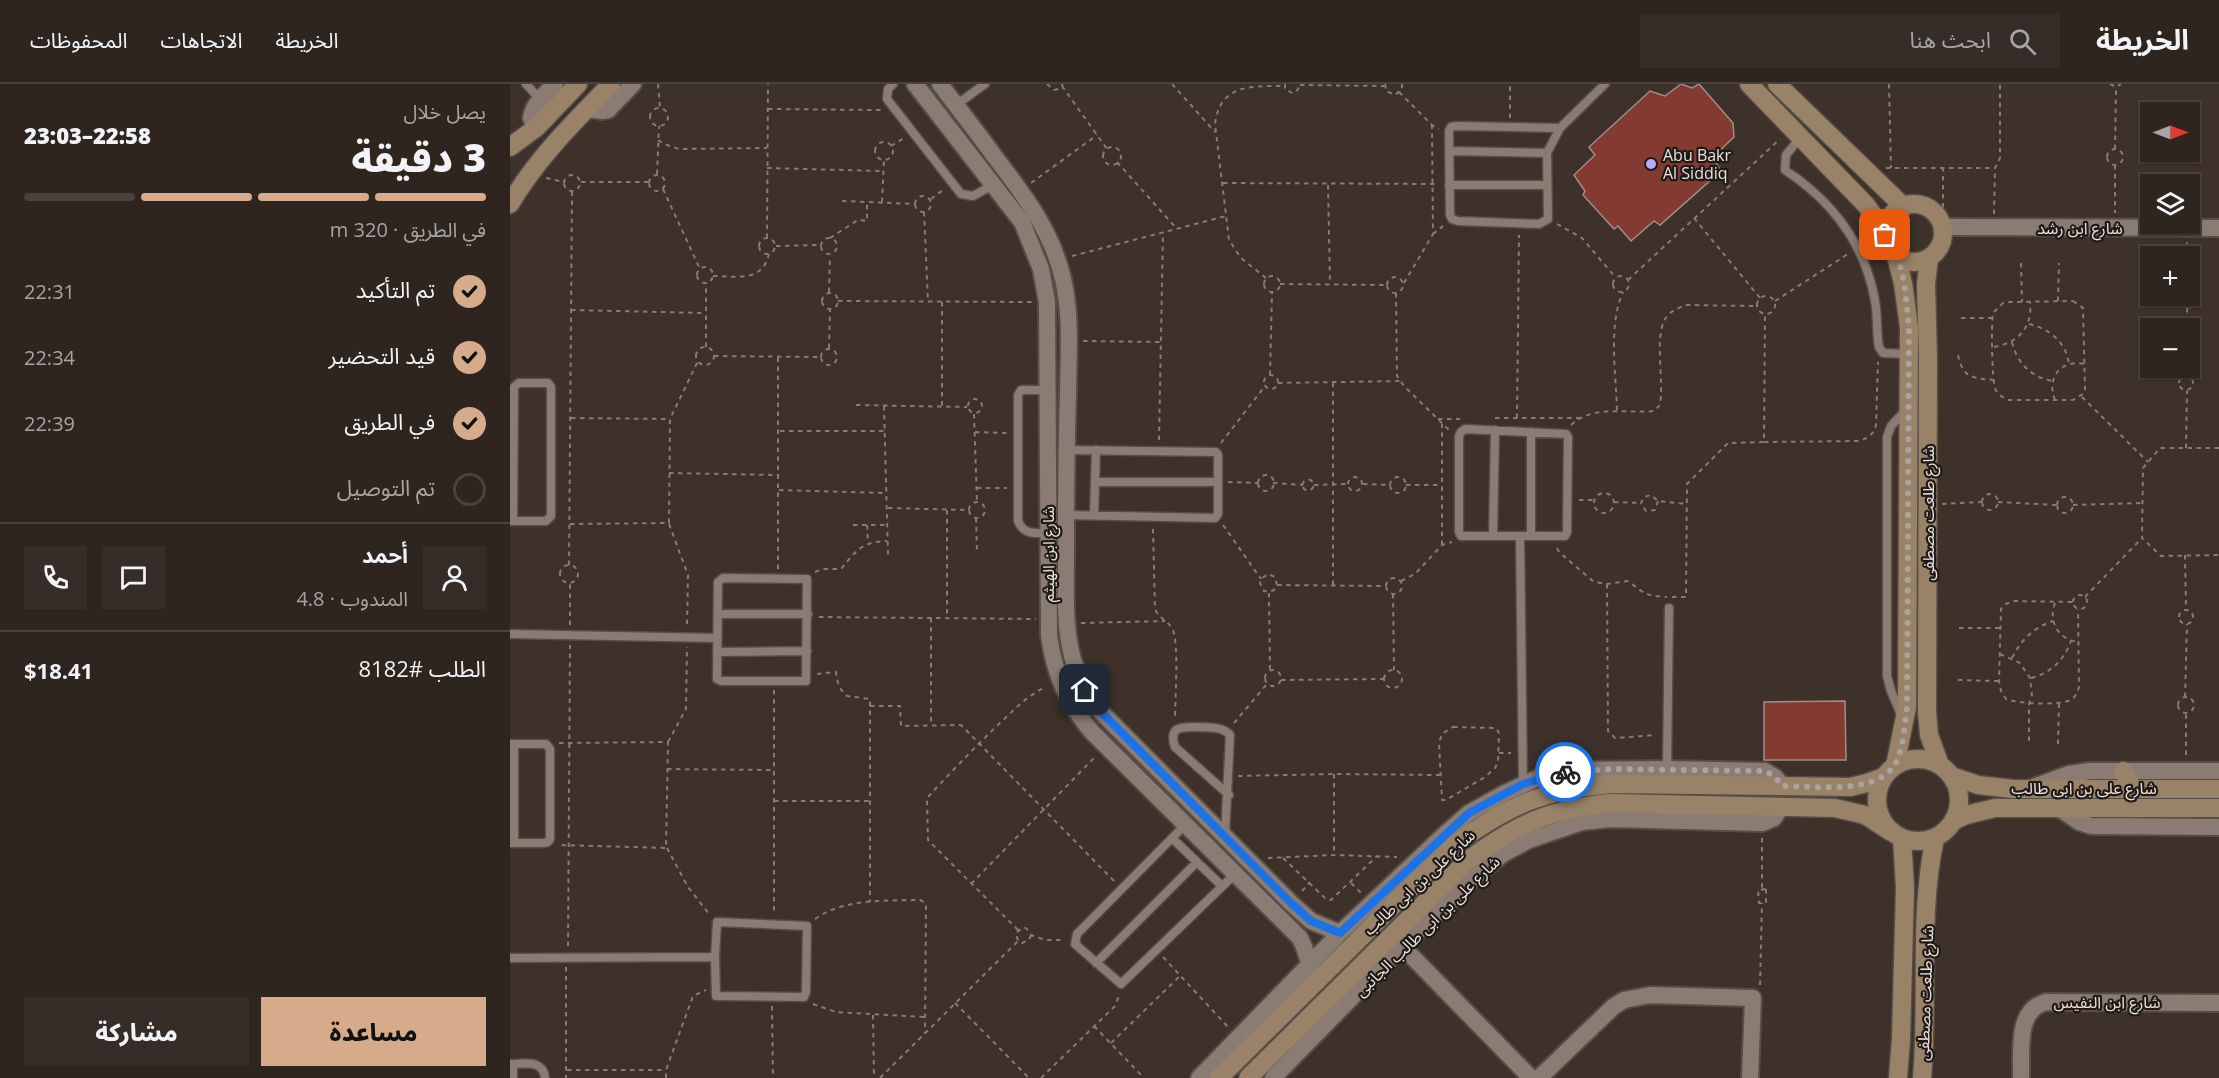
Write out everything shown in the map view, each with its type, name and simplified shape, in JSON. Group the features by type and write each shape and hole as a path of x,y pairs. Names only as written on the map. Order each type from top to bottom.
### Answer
{"street":[{"path":"537,127 531,115 540,99 555,84"},
{"path":"510,147 537,127 578,84"},
{"path":"510,204 550,147 611,84"},
{"path":"587,109 608,110 633,84"},
{"name":"شارع ابن الهيثم","path":"915,84 1022,222 1041,269 1047,302 1048,619 1051,651 1060,682 1079,717 1299,938 1310,965"},
{"name":"شارع ابن الهيثم","path":"940,84 1021,191 1042,224 1057,259 1067,300 1069,341 1066,450 1066,623 1073,664 1078,677 1092,701 1247,860 1311,921 1340,933"},
{"path":"1749,84 1866,205 1877,220 1887,243 1896,256 1906,261 1917,262 1929,258 1940,245 1942,227 1932,211 1923,206 1913,205 1904,207 1890,218 1885,235"},
{"path":"1777,84 1904,207"},
{"name":"شارع ابن رشد","path":"1942,227 2219,228"},
{"name":"شارع طلعت مصطفى","path":"1889,771 1905,723 1907,707 1908,354 1906,302 1896,256"},
{"name":"شارع طلعت مصطفى","path":"1929,258 1926,284 1928,358 1927,712 1929,735 1946,771"},
{"path":"1049,481 1066,481"},
{"path":"1925,759 1946,771 1958,791 1958,806 1953,821 1935,838 1924,841 1912,841 1896,835 1882,820 1877,806 1878,790 1889,771 1910,760 1925,759"},
{"path":"1199,1078 1244,1043 1340,933 1469,813 1523,784 1573,770 1667,769 1765,771 1775,777 1782,786"},
{"name":"شارع على بن ابى طالب","path":"1219,1078 1244,1043 1454,845 1483,823 1512,807 1576,787 1611,784 1850,787 1867,783 1889,771"},
{"name":"شارع على بن ابى طالب","path":"1946,771 1993,788 2219,789"},
{"path":"2028,789 2069,774 2090,771 2219,771"},
{"path":"2123,771 2133,789"},
{"name":"شارع على بن ابى طالب","path":"1248,1078 1396,941 1467,861 1495,840 1521,825 1550,813 1580,806 1610,803 1850,810 1879,822 1896,835"},
{"path":"1762,823 1774,818 1781,807"},
{"name":"شارع على بن ابى طالب","path":"1953,821 1966,815 1995,808 2219,808"},
{"path":"2059,808 2079,822 2091,825 2219,827"},
{"name":"شارع على بن ابى طالب الجانبى","path":"1273,1078 1396,941 1503,854 1529,840 1555,829 1582,822 1610,819 1762,823"},
{"name":"شارع طلعت مصطفى","path":"1896,835 1905,899 1902,1029 1898,1078"},
{"name":"شارع طلعت مصطفى","path":"1922,1078 1925,1040 1927,888 1935,838"},
{"path":"1396,941 1531,1078"},
{"path":"1539,1078 1613,1007 1624,1000 1650,995 1754,998 1750,1078"},
{"name":"شارع ابن النفيس","path":"2021,1078 2024,1021 2032,1008 2039,1004 2046,1002 2219,1003"}],"lane":[{"path":"526,84 540,99"},
{"path":"894,84 888,89 887,99 961,194 974,196 993,185"},
{"path":"956,105 985,84"},
{"path":"1560,128 1451,127 1449,131 1449,185 1452,219 1539,224 1548,219 1547,153 1560,128 1605,84"},
{"path":"1796,133 1786,155 1785,170 1803,182 1834,212 1858,248 1866,265 1875,302 1878,347 1883,353 1908,354"},
{"path":"1449,151 1547,153"},
{"path":"1449,185 1547,185"},
{"path":"515,384 550,384 550,516 546,521 512,521 512,433 515,384"},
{"path":"1048,390 1021,390 1018,395 1018,521 1022,529 1028,532 1048,533"},
{"path":"1466,429 1531,432 1566,434 1568,437 1568,532 1564,536 1461,536 1458,532 1458,436 1466,429"},
{"path":"1493,536 1495,430"},
{"path":"1531,432 1531,536"},
{"path":"1066,450 1159,450 1216,452 1218,455 1217,517 1066,515"},
{"path":"1094,515 1096,450"},
{"path":"1095,482 1218,482"},
{"path":"1520,536 1523,784"},
{"path":"778,578 807,579 806,681 721,681 717,679 719,579 778,578"},
{"path":"1667,769 1669,608"},
{"path":"718,614 807,616"},
{"path":"510,634 717,638"},
{"path":"717,652 807,651"},
{"path":"1225,837 1229,795 1232,741 1227,731 1221,728 1181,727 1174,731 1172,739 1175,747 1229,795"},
{"path":"512,744 549,746 550,838 548,842 512,843 512,744"},
{"path":"1185,825 1077,934 1075,944 1121,984 1158,951 1235,874"},
{"path":"1173,838 1222,886"},
{"path":"1096,963 1197,862"},
{"path":"717,922 807,926 804,997 716,996 714,991 717,922"},
{"path":"510,958 715,957"},
{"path":"513,1078 511,1064 539,1065 543,1068 545,1078"}],"path":[{"path":"658,84 660,108"},
{"path":"767,238 768,84"},
{"path":"1047,84 1054,90 1062,85 1107,149"},
{"path":"1172,84 1217,134"},
{"path":"1400,92 1402,84"},
{"path":"1509,127 1510,84"},
{"path":"1889,84 1891,168"},
{"path":"1994,228 1995,168 2000,158 2000,84"},
{"path":"2110,84 2116,87"},
{"path":"2116,87 2121,84"},
{"path":"1266,278 1248,266 1234,250 1229,240 1215,123 1221,102 1228,94 1249,86 1285,85 1288,92 1292,93 1299,89 1299,85 1385,85 1390,94 1400,92"},
{"path":"2115,149 2116,87"},
{"path":"1400,92 1432,125 1449,131"},
{"path":"659,126 663,125 668,117 660,108"},
{"path":"659,126 652,123 650,117 653,110 660,108"},
{"path":"768,109 896,110"},
{"path":"1386,285 1391,292 1396,293 1402,290 1433,234 1432,125"},
{"path":"657,174 659,126"},
{"path":"891,146 913,132"},
{"path":"1628,280 1694,218 1796,133"},
{"path":"1021,191 1097,135"},
{"path":"658,140 679,149 768,148"},
{"path":"883,142 891,146 891,156 884,159 876,155 876,146 883,142"},
{"path":"1107,149 1111,147 1119,150 1118,162"},
{"path":"1107,149 1104,159 1110,164 1118,162"},
{"path":"2115,149 2121,151 2124,157 2121,163 2115,165 2108,161 2107,157 2111,150 2115,149"},
{"path":"882,202 884,159"},
{"path":"1118,162 1177,229"},
{"path":"2115,165 2116,228"},
{"path":"1942,227 1943,167"},
{"path":"767,168 883,171"},
{"path":"1863,168 1995,168"},
{"path":"648,182 651,176 657,174"},
{"path":"657,174 665,180 663,189 700,269 697,277 701,282 706,283 713,276"},
{"path":"572,192 564,187 566,178 575,175 581,182 648,182"},
{"path":"572,192 577,191 581,182"},
{"path":"648,182 655,191 663,189"},
{"path":"930,199 953,183"},
{"path":"1223,183 1432,184"},
{"path":"1328,184 1330,284"},
{"path":"569,565 572,192"},
{"path":"921,195 927,196 930,199 931,208 924,212 918,210 915,204 921,195"},
{"path":"842,201 915,204"},
{"path":"775,246 821,245 826,239 858,220 867,221 867,202"},
{"path":"924,212 928,302"},
{"path":"1057,259 1226,216"},
{"path":"1694,218 1760,298"},
{"path":"1548,219 1582,238 1616,278"},
{"path":"1517,418 1519,223"},
{"path":"1159,450 1163,232"},
{"path":"767,238 774,242 775,246"},
{"path":"767,238 761,241 759,247 763,253 769,254"},
{"path":"830,238 837,243 836,250 830,255"},
{"path":"821,245 822,250 830,255"},
{"path":"713,276 749,276 759,273 767,265 769,254 775,246"},
{"path":"1774,301 1858,248"},
{"path":"830,255 830,292"},
{"path":"2021,263 2022,302"},
{"path":"2058,301 2059,263"},
{"path":"700,269 706,267 710,269 713,276"},
{"path":"1270,275 1275,276 1280,284 1278,290 1272,292 1265,289 1263,285 1270,275"},
{"path":"1386,285 1388,280 1396,276 1404,283"},
{"path":"1616,278 1622,276 1628,280 1629,287 1617,303 1614,326 1617,411"},
{"path":"1616,278 1614,287 1623,292"},
{"path":"706,283 706,347"},
{"path":"1280,284 1386,285"},
{"path":"830,292 837,297 838,302 834,309 830,310"},
{"path":"830,292 821,299 823,306 830,310"},
{"path":"1216,452 1265,386 1264,381 1270,375 1272,292"},
{"path":"1396,293 1396,370 1400,381 1442,424 1452,431 1461,432"},
{"path":"1771,297 1775,305 1773,312 1765,314 1758,310 1760,298 1771,297"},
{"path":"2073,301 2083,308 2085,390 2081,396 2073,399 2009,400 1997,392 1994,380 1993,313 2003,303 2022,302 2073,301"},
{"path":"838,302 1047,302"},
{"path":"942,302 942,406"},
{"path":"1994,347 2012,342 2024,331 2028,324 2030,302"},
{"path":"1566,434 1571,425 1590,413 1654,411 1660,405 1661,332 1668,314 1686,305 1757,306"},
{"path":"2187,308 2193,306"},
{"path":"2187,308 2187,318"},
{"path":"571,310 706,313"},
{"path":"829,348 830,310"},
{"path":"1764,442 1765,314"},
{"path":"1961,318 1992,318"},
{"path":"2028,324 2043,328 2056,337 2065,350 2069,364"},
{"path":"1069,341 1161,342"},
{"path":"2012,342 2016,356 2025,368 2038,377 2052,381"},
{"path":"570,524 669,523 670,419 698,361 697,353 706,347 712,350 714,356 712,361 708,364 698,361"},
{"path":"1552,536 1559,552 1594,582 1607,584 1625,581 1649,596 1686,597 1687,484 1728,443 1860,441 1868,438 1875,432 1876,425 1878,347"},
{"path":"829,348 837,353 834,364 825,364 821,357 823,351 829,348"},
{"path":"1958,355 1965,372 1973,378 1994,380"},
{"path":"714,356 821,357"},
{"path":"778,357 778,578"},
{"path":"2055,400 2052,381 2058,370 2069,364 2085,364"},
{"path":"1270,375 1276,377 1278,383"},
{"path":"2181,378 2179,383 2181,389 2187,391"},
{"path":"2186,448 2187,391 2194,383 2190,378"},
{"path":"1278,383 1400,381"},
{"path":"1333,382 1333,585"},
{"path":"1265,386 1270,389 1275,388 1278,383"},
{"path":"2081,396 2148,462"},
{"path":"967,406 971,400 979,400 982,407 978,413 974,414"},
{"path":"856,405 967,406"},
{"path":"884,406 888,556"},
{"path":"967,406 970,413 974,414"},
{"path":"974,414 977,502"},
{"path":"570,418 670,419"},
{"path":"1494,418 1580,418"},
{"path":"1437,419 1460,419"},
{"path":"1277,585 1385,586 1392,578 1401,581 1415,574 1442,545 1442,424"},
{"path":"779,431 885,431"},
{"path":"975,432 1018,434"},
{"path":"2085,597 2142,538 2143,468 2160,448 2219,448"},
{"path":"669,473 779,475"},
{"path":"1264,476 1270,477 1273,487 1267,491 1261,489 1258,483 1264,476"},
{"path":"1363,484 1360,478 1354,476 1348,480 1350,490 1357,491 1363,484 1390,484"},
{"path":"1390,484 1398,477 1406,484"},
{"path":"1303,485 1307,479 1310,479 1314,485"},
{"path":"1218,482 1258,483"},
{"path":"1273,483 1303,485 1308,490 1314,485 1348,484"},
{"path":"1390,484 1393,491 1400,492 1406,484"},
{"path":"1406,484 1441,484"},
{"path":"977,488 1018,488"},
{"path":"779,490 886,493"},
{"path":"1568,500 1594,500 1600,494 1605,493 1614,502 1612,510 1605,514 1597,511 1594,500"},
{"path":"1981,502 1982,498 1989,494 1995,496 1998,502"},
{"path":"1641,503 1644,497 1651,495 1658,501 1687,504"},
{"path":"2062,496 2072,500 2073,505 2069,512 2065,513 2059,511 2056,505 2062,496"},
{"path":"1641,503 1646,511 1651,512 1658,506 1658,501"},
{"path":"976,518 970,514 969,510 971,504 977,502"},
{"path":"976,518 984,512 983,506 977,502"},
{"path":"1614,502 1641,503"},
{"path":"1928,504 1981,502"},
{"path":"1981,502 1989,511 1995,508 1998,502"},
{"path":"1998,502 2056,505"},
{"path":"2073,505 2142,503"},
{"path":"887,508 969,510"},
{"path":"947,510 947,618"},
{"path":"1153,517 1155,609 1159,617 1173,631 1175,640 1174,731"},
{"path":"1217,517 1261,579 1261,588 1269,592"},
{"path":"976,518 977,553"},
{"path":"853,525 887,525"},
{"path":"867,525 868,543"},
{"path":"2142,538 2161,556 2219,555"},
{"path":"807,579 823,569 841,569 852,554 868,543 887,541"},
{"path":"2185,555 2186,609 2179,616 2181,622 2187,624 2193,621 2193,615 2186,609"},
{"path":"569,565 577,570 575,580 563,581 560,574 562,567 569,565"},
{"path":"1261,579 1268,574 1277,581 1274,590 1269,592"},
{"path":"1393,594 1401,590 1401,581"},
{"path":"567,1078 570,582"},
{"path":"1607,584 1608,731 1615,738 1668,734"},
{"path":"1385,586 1386,590 1393,594"},
{"path":"1267,684 1265,677 1270,671 1269,592"},
{"path":"1393,594 1394,670"},
{"path":"2072,602 2077,595 2085,597"},
{"path":"2078,609 2086,605 2085,597"},
{"path":"2072,602 2012,602 2006,604 2000,614 2000,681 2001,691 2006,699 2029,704 2070,700 2077,694 2079,687 2078,609"},
{"path":"2056,602 2053,621 2059,633 2071,641 2078,642"},
{"path":"2072,602 2078,609"},
{"path":"807,616 1048,619"},
{"path":"931,618 931,726"},
{"path":"1066,623 1165,621"},
{"path":"2012,658 2020,643 2031,632 2053,621"},
{"path":"2185,697 2187,624"},
{"path":"1959,628 2000,628"},
{"path":"2030,678 2053,669 2064,656 2071,641"},
{"path":"2000,654 2020,663 2030,678 2032,695 2029,704 2030,745"},
{"path":"1394,670 1401,675 1400,684 1396,688 1390,688 1385,684 1384,679 1387,672 1394,670"},
{"path":"1270,671 1278,672 1281,680"},
{"path":"806,681 818,674 836,672 837,681 844,694 870,699 870,902"},
{"path":"1267,684 1275,686 1281,680 1384,679"},
{"path":"1958,680 2000,681"},
{"path":"774,682 774,924"},
{"path":"1018,930 928,840 927,798 979,743 1032,693 1060,682"},
{"path":"1227,731 1267,684"},
{"path":"2189,697 2193,702 2192,709 2186,713 2178,707 2179,700 2189,697"},
{"path":"2058,744 2059,701"},
{"path":"870,706 900,706 901,726 961,724 1122,889"},
{"path":"2185,771 2186,713"},
{"path":"1457,726 1494,727 1498,730 1498,762 1490,773 1446,800 1441,798 1440,775 1439,743 1445,731 1457,726"},
{"path":"549,746 569,742 668,742 666,848 688,887 717,922"},
{"path":"971,884 1107,745"},
{"path":"667,768 774,770"},
{"path":"1334,774 1334,855"},
{"path":"1230,776 1440,775"},
{"path":"774,801 870,801"},
{"path":"1754,998 1762,981 1762,903 1758,902 1758,890 1762,889 1762,823"},
{"path":"548,842 568,846 666,848"},
{"path":"1247,860 1334,855 1419,859"},
{"path":"1283,858 1326,899 1332,900 1377,856"},
{"path":"807,926 838,906 870,902 920,900 924,902 926,905 925,1034"},
{"path":"1018,930 1026,928 1031,935 1045,940 1060,941 1076,938"},
{"path":"1018,930 1016,933 1018,941"},
{"path":"1018,941 1026,942 1031,935"},
{"path":"880,1078 1018,941"},
{"path":"1158,951 1244,1043"},
{"path":"1111,1043 1180,975"},
{"path":"1041,1078 1115,1006 1121,984"},
{"path":"666,1078 666,1070 693,996 706,990 714,991"},
{"path":"772,997 772,1078"},
{"path":"804,997 810,1003 836,1012 925,1017"},
{"path":"955,1003 1029,1078"},
{"path":"873,1014 874,1078"},
{"path":"1094,1026 1144,1078"},
{"path":"566,1070 666,1070"},
{"path":"885,1074 888,1078"}],"building":[{"name":"Abu Bakr Al Siddiq","path":"1681,84 1692,88 1699,84 1733,123 1734,137 1713,157 1721,171 1660,225 1654,221 1631,241 1618,226 1614,229 1583,195 1585,191 1574,175 1595,155 1589,147 1650,91 1665,96"},
{"path":"1845,701 1846,760 1764,760 1764,702"}],"way so far":[{"path":"1565,772 1611,769 1765,771 1775,777 1782,786 1850,787 1884,777 1895,766 1907,707 1909,327 1903,283 1896,256 1890,250 1885,235"}],"place":[{"name":"Abu Bakr Al Siddiq","path":"1651,164"}],"route":[{"path":"1085,690 1101,712 1291,903 1311,921 1340,933 1469,813 1523,784 1565,772"}]}
